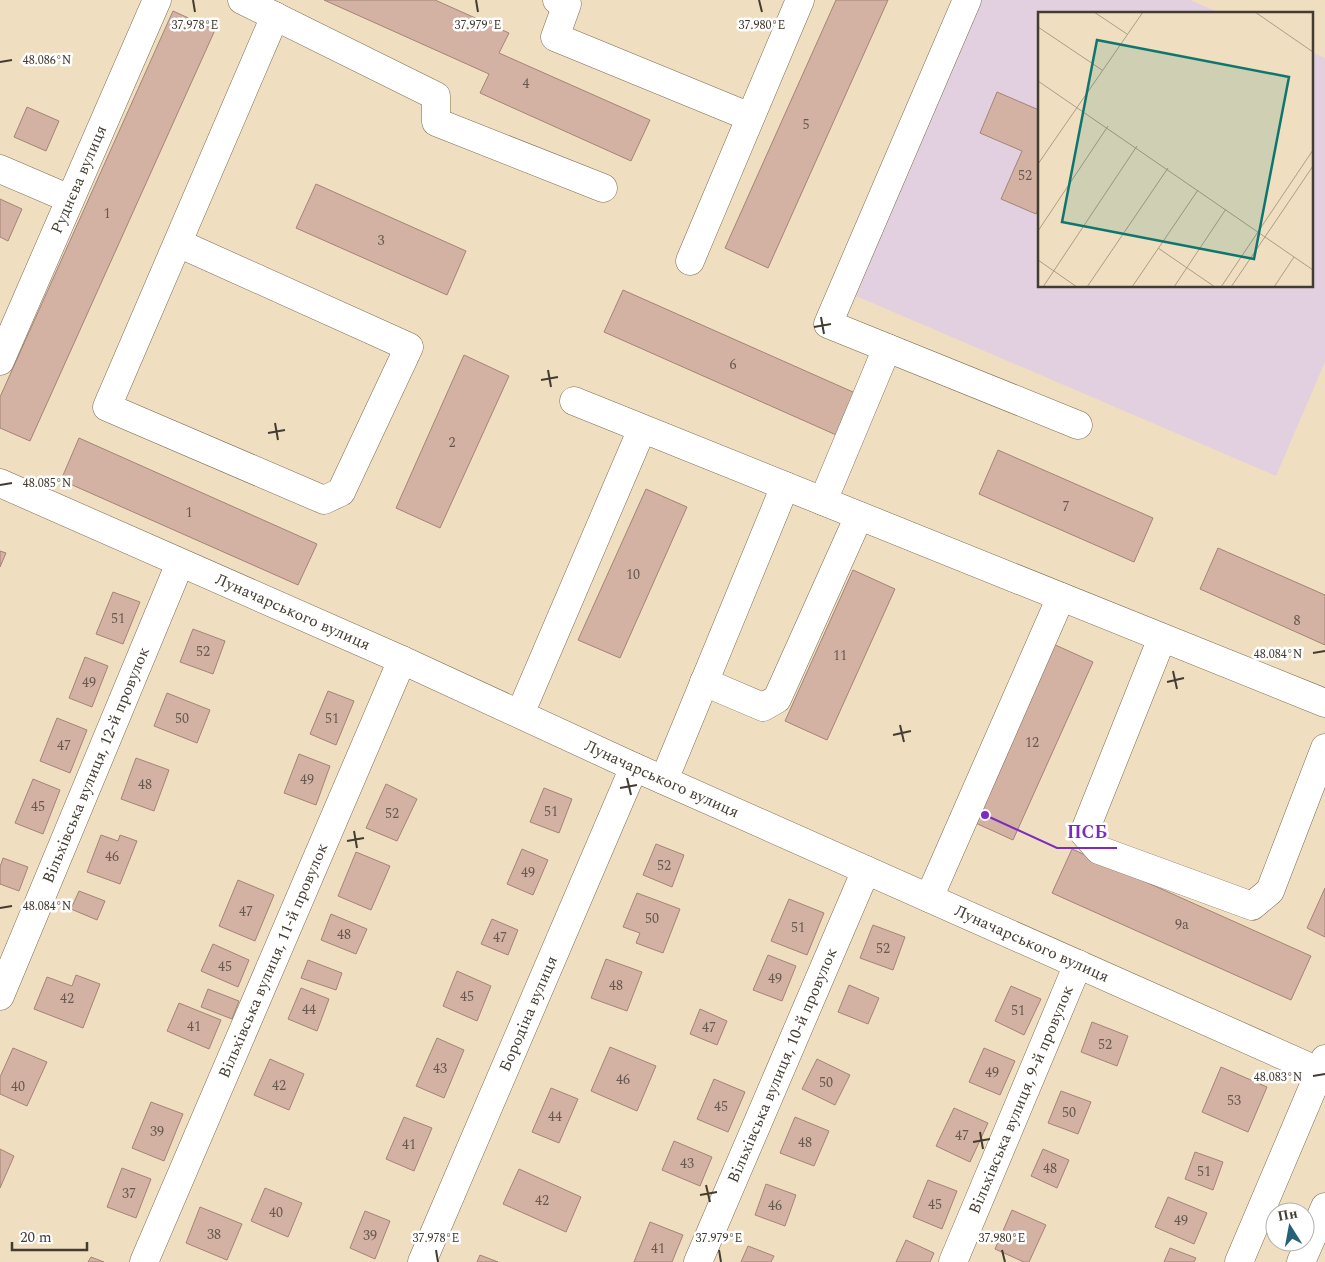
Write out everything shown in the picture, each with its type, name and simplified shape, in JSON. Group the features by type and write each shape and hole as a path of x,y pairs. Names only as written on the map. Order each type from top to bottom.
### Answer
{"street":[{"name":"Руднєва вулиця","path":"0,360 157,0"},
{"path":"242,0 436,96 436,122 603,188"},
{"path":"557,0 567,4 555,37 750,117"},
{"path":"690,261 800,0"},
{"path":"967,0 828,324 1078,425"},
{"path":"178,243 409,347 341,492 324,500 107,407 275,16"},
{"path":"0,169 70,199"},
{"path":"823,501 887,348"},
{"path":"574,401 1325,703"},
{"path":"520,714 642,429"},
{"name":"Луначарського вулиця","path":"0,484 402,660 664,780 1078,964 1323,1068"},
{"path":"664,780 785,486"},
{"path":"704,682 763,707 776,699 859,516"},
{"name":"Вільхівська вулиця, 12-й провулок","path":"0,996 180,563"},
{"path":"929,898 1061,597"},
{"path":"1162,638 1084,833 1099,850 1252,906 1270,891 1325,748"},
{"name":"Вільхівська вулиця, 11-й провулок","path":"144,1262 402,660"},
{"name":"Бородіна вулиця","path":"422,1262 634,766"},
{"name":"Вільхівська вулиця, 10-й провулок","path":"698,1262 866,870"},
{"name":"Вільхівська вулиця, 9-й провулок","path":"953,1262 1078,964"},
{"path":"1239,1262 1323,1068"},
{"path":"1301,1262 1325,1207"}],"shaded area":[{"path":"976,0 1190,0 1217,12 1038,12 1038,288 1312,288 1312,52 1325,58 1325,362 1276,476 849,293"}],"building":[{"path":"324,0 435,0 509,33 499,53 650,120 631,161 480,93 489,74"},
{"path":"836,0 888,0 768,268 725,248"},
{"path":"173,11 215,30 30,441 0,428 0,397"},
{"path":"997,92 1038,110 1038,210 1036,214 1001,199 1022,151 980,133"},
{"path":"27,107 59,121 46,151 14,137"},
{"path":"316,184 466,251 447,295 296,228"},
{"path":"0,199 22,209 8,241 0,237"},
{"path":"623,290 862,396 843,438 604,332"},
{"path":"464,355 509,376 440,528 396,508"},
{"path":"79,438 317,544 298,585 61,480"},
{"path":"998,450 1153,518 1134,562 979,494"},
{"path":"646,489 687,507 620,658 578,640"},
{"path":"1218,548 1325,595 1325,645 1200,589"},
{"path":"0,551 6,553 0,567"},
{"path":"853,570 895,589 827,740 785,721"},
{"path":"113,592 140,602 123,644 96,634"},
{"path":"193,629 225,641 213,674 180,662"},
{"path":"1051,643 1093,662 1013,840 971,821"},
{"path":"85,657 108,666 92,707 69,698"},
{"path":"328,691 354,701 336,745 310,734"},
{"path":"167,693 210,710 197,743 154,726"},
{"path":"57,718 87,730 70,773 40,761"},
{"path":"299,754 330,766 316,805 284,793"},
{"path":"136,758 169,770 154,811 121,799"},
{"path":"33,779 60,790 43,834 15,823"},
{"path":"386,784 417,799 397,841 366,828"},
{"path":"544,788 572,799 559,833 530,822"},
{"path":"101,835 118,841 120,835 137,841 120,884 87,872"},
{"path":"656,844 684,855 672,887 643,875"},
{"path":"522,849 548,860 533,895 507,884"},
{"path":"1072,849 1311,956 1291,1000 1052,893"},
{"path":"356,852 390,866 371,910 338,896"},
{"path":"3,858 28,867 19,891 0,884 0,867"},
{"path":"238,880 274,895 255,941 219,926"},
{"path":"1325,888 1325,937 1307,928"},
{"path":"79,891 105,901 97,920 71,909"},
{"path":"637,893 680,909 663,953 636,943 640,933 623,927"},
{"path":"789,899 824,913 807,955 771,941"},
{"path":"331,914 367,929 356,954 321,940"},
{"path":"492,919 518,930 508,955 481,944"},
{"path":"873,925 905,937 893,970 860,958"},
{"path":"213,944 249,960 238,987 201,971"},
{"path":"768,955 796,966 782,1001 753,990"},
{"path":"606,959 642,972 627,1011 591,998"},
{"path":"308,960 342,973 336,990 301,978"},
{"path":"457,971 491,986 477,1021 443,1006"},
{"path":"76,975 100,984 83,1028 34,1009 47,977 72,986"},
{"path":"849,985 879,998 868,1024 838,1012"},
{"path":"1011,986 1041,999 1024,1035 995,1021"},
{"path":"301,988 329,999 317,1031 288,1019"},
{"path":"208,989 239,1001 232,1019 201,1007"},
{"path":"179,1003 221,1020 209,1049 167,1031"},
{"path":"700,1009 727,1021 717,1045 690,1034"},
{"path":"1092,1022 1128,1036 1117,1066 1081,1052"},
{"path":"437,1038 464,1050 444,1098 416,1086"},
{"path":"610,1047 656,1066 637,1111 591,1091"},
{"path":"13,1048 47,1062 27,1106 0,1094 0,1077"},
{"path":"984,1048 1015,1061 1000,1095 969,1082"},
{"path":"270,1059 304,1074 289,1110 254,1095"},
{"path":"817,1059 850,1075 835,1105 802,1089"},
{"path":"1221,1067 1267,1087 1248,1132 1202,1112"},
{"path":"714,1079 745,1092 728,1132 697,1119"},
{"path":"551,1088 578,1099 559,1143 532,1132"},
{"path":"1061,1091 1091,1102 1078,1134 1048,1123"},
{"path":"151,1102 183,1114 164,1161 132,1148"},
{"path":"954,1108 988,1123 970,1162 936,1146"},
{"path":"404,1117 432,1128 414,1171 386,1159"},
{"path":"795,1117 829,1131 814,1166 780,1153"},
{"path":"674,1141 712,1157 700,1186 662,1170"},
{"path":"0,1149 14,1156 0,1188"},
{"path":"1043,1149 1069,1160 1057,1188 1031,1176"},
{"path":"1195,1152 1223,1162 1213,1190 1185,1179"},
{"path":"122,1168 151,1179 136,1218 107,1207"},
{"path":"519,1169 581,1197 566,1232 503,1204"},
{"path":"928,1180 957,1191 942,1229 913,1217"},
{"path":"766,1184 796,1195 785,1226 755,1215"},
{"path":"265,1188 302,1203 288,1237 251,1221"},
{"path":"1168,1197 1207,1213 1194,1244 1155,1227"},
{"path":"200,1207 242,1224 227,1260 186,1243"},
{"path":"1012,1210 1046,1225 1029,1262 1024,1262 995,1249"},
{"path":"365,1211 390,1221 375,1259 350,1248"},
{"path":"650,1222 683,1235 672,1262 634,1262"},
{"path":"906,1240 934,1253 930,1262 896,1262"},
{"path":"748,1246 774,1256 771,1262 741,1262"},
{"path":"1170,1248 1196,1258 1194,1262 1164,1262"},
{"path":"480,1255 498,1262 477,1262"},
{"path":"91,1257 104,1262 88,1262"}],"place":[{"name":"ПСБ","path":"985,815"}]}
